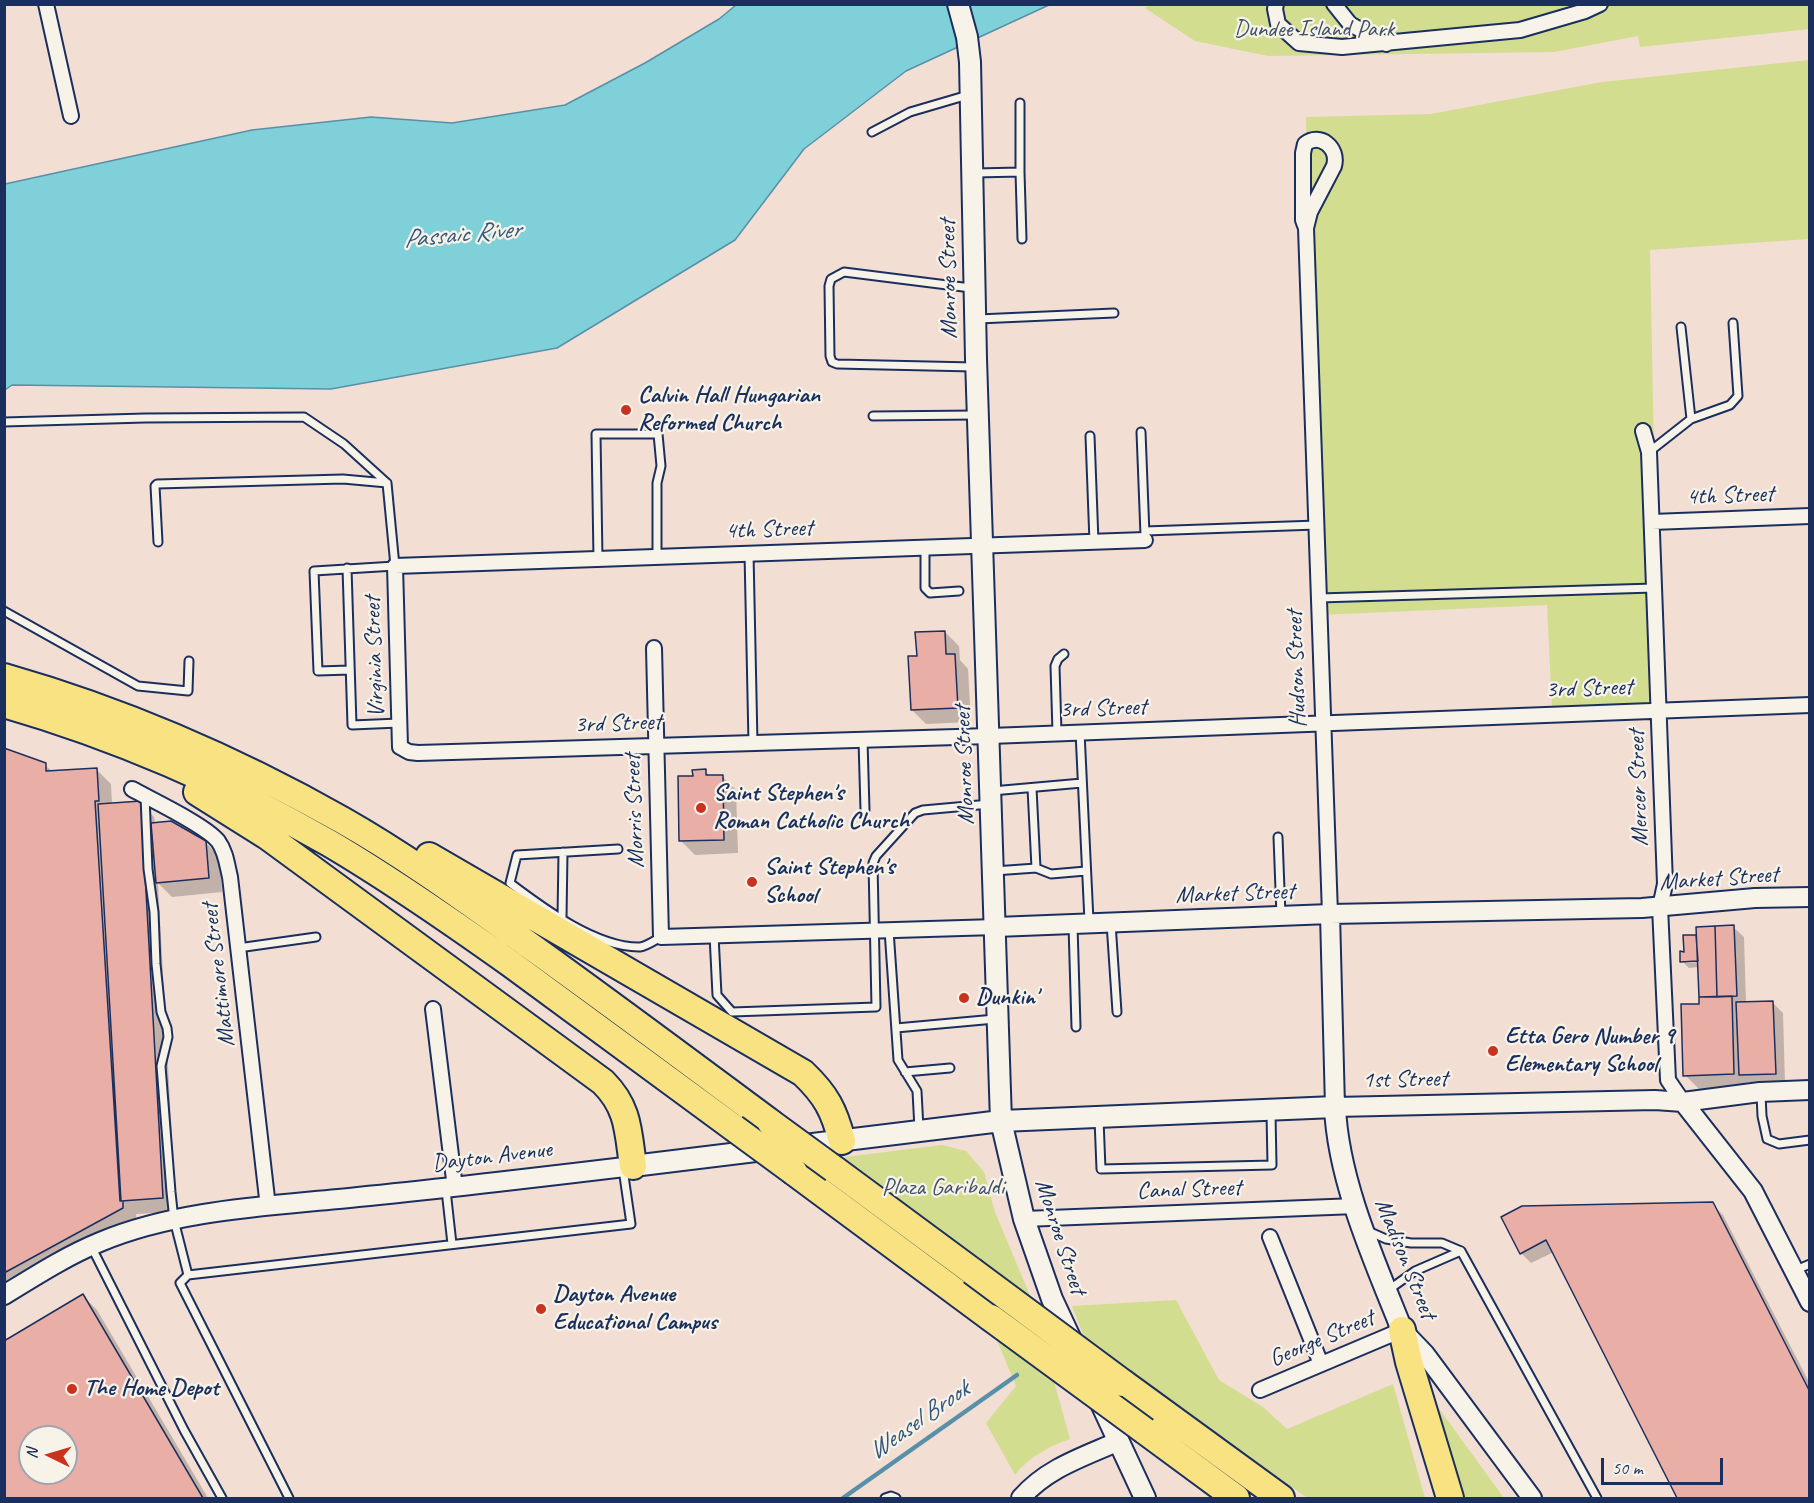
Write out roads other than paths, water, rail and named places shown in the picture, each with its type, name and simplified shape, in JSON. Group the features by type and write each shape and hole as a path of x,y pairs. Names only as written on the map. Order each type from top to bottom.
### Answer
{"highway":[{"path":"4,677 88,702 195,745 263,777 343,821 444,884 544,955 1281,1498"},
{"path":"4,704 79,727 158,757 241,796 330,844 448,920 1236,1498"},
{"path":"4,715 152,770 215,802 267,836 603,1082 615,1094 627,1121 628,1166"},
{"path":"129,718 218,746 262,765 339,804 788,1063 818,1087 829,1103 842,1141"},
{"path":"1402,1330 1409,1362 1450,1498"}],"main road":[{"name":"Monroe Street","path":"958,4 967,37 970,62 975,319 1001,1121 1024,1219 1052,1299 1145,1498"},
{"name":"1st Street","path":"1001,1121 1335,1107"},
{"name":"Madison Street","path":"1335,1107 1336,1135 1356,1206 1402,1330"},
{"name":"Dayton Avenue","path":"628,1166 1001,1121"}],"street":[{"path":"46,4 71,116"},
{"path":"1276,4 1278,24 1299,43 1342,47 1520,30 1585,11 1600,4"},
{"path":"1334,4 1350,24 1386,44"},
{"path":"1314,140 1322,141 1335,152 1336,158 1310,212 1306,228 1303,220 1303,153 1305,144 1314,140"},
{"name":"Hudson Street","path":"1306,228 1335,1107"},
{"name":"Mercer Street","path":"1643,431 1649,452 1652,522 1665,884 1660,907 1668,1080 1683,1102"},
{"name":"4th Street","path":"1652,522 1809,516"},
{"name":"4th Street","path":"394,566 1094,542 1145,536"},
{"name":"Virginia Street","path":"394,566 400,747"},
{"name":"Morris Street","path":"654,648 661,937"},
{"name":"3rd Street","path":"400,747 418,753 863,740 1809,705"},
{"name":"Mattimore Street","path":"132,789 202,829 216,840 225,853 230,877 268,1206"},
{"name":"Market Street","path":"661,937 1330,914 1660,907 1755,898 1809,897"},
{"path":"433,1009 450,1188"},
{"name":"1st Street","path":"1335,1107 1683,1102 1760,1092 1809,1090"},
{"path":"1683,1102 1753,1191 1802,1267 1809,1302"},
{"name":"Dayton Avenue","path":"4,1295 54,1264 91,1246 136,1230 174,1220 268,1206 450,1188 628,1166"},
{"name":"Canal Street","path":"1024,1219 1356,1206"},
{"path":"1270,1237 1321,1364"},
{"name":"George Street","path":"1260,1390 1402,1330"},
{"name":"Madison Street","path":"1402,1330 1425,1354 1532,1498"},
{"path":"1021,1498 1054,1470 1119,1441"}],"lane":[{"path":"872,132 910,112 971,94"},
{"path":"1020,103 1022,239"},
{"path":"973,174 1020,172"},
{"path":"975,289 844,272 837,275 831,279 829,286 830,356 832,362 837,364 977,367"},
{"path":"975,319 1114,313"},
{"path":"1649,452 1691,419 1730,405 1737,396 1733,323"},
{"path":"1681,327 1691,419"},
{"path":"873,416 978,415"},
{"path":"4,422 304,417 344,444 387,483 394,566 314,571 318,671 350,670"},
{"path":"1141,432 1145,536 1317,525"},
{"path":"597,559 596,434 658,434 661,466 657,483 657,557"},
{"path":"1090,436 1094,542"},
{"path":"158,542 155,486 157,484 332,479 387,483"},
{"path":"925,547 925,588 930,593 959,591"},
{"path":"749,553 753,743"},
{"path":"347,568 352,725 399,723"},
{"path":"1319,598 1654,588"},
{"path":"4,611 138,686 188,691 189,661"},
{"path":"1057,733 1055,666 1058,658 1064,654"},
{"path":"1076,1027 1086,871 1080,732"},
{"path":"863,740 865,810"},
{"path":"919,1131 917,1091 898,1060 896,1028 873,863 876,856 915,813 923,810 1032,788 1082,783"},
{"path":"1032,788 1036,868"},
{"path":"145,796 156,964 161,1012 168,1036 162,1066 174,1220 188,1275"},
{"path":"1278,837 1281,916"},
{"path":"618,849 517,855 510,883 562,918 599,939 642,947 661,937"},
{"path":"562,918 563,852"},
{"path":"994,871 1036,868 1051,874 1086,871"},
{"path":"1111,923 1117,1012"},
{"path":"714,935 717,995 732,1012 743,1012 876,1006 882,931"},
{"path":"238,948 316,937"},
{"path":"896,1028 999,1018"},
{"path":"905,1072 950,1068"},
{"path":"1760,1092 1767,1139 1779,1144 1809,1140"},
{"path":"1099,1117 1101,1169 1272,1165 1271,1110"},
{"path":"289,1498 180,1283 188,1275 631,1224 628,1166"},
{"path":"450,1188 452,1244"},
{"path":"1363,1228 1386,1239 1410,1243 1442,1243 1461,1251 1597,1498"},
{"path":"91,1246 184,1430 222,1498"},
{"path":"1386,1291 1414,1271 1461,1251"},
{"path":"885,1498 891,1496 896,1498"}],"water":[{"name":"Passaic River","path":"736,5 1049,5 906,71 804,149 735,240 557,348 331,389 12,385 5,390 5,184 252,130 371,117 452,123 565,105 645,63 719,19"}],"waterway":[{"name":"Weasel Brook","path":"843,1498 1017,1375"}],"place":[{"name":"Calvin Hall Hungarian Reformed Church","path":"626,410"},
{"name":"Saint Stephen's Roman Catholic Church","path":"701,808"},
{"name":"Saint Stephen's School","path":"752,882"},
{"name":"Dunkin'","path":"964,998"},
{"name":"Etta Gero Number 9 Elementary School","path":"1493,1051"},
{"name":"Dayton Avenue Educational Campus","path":"541,1309"},
{"name":"The Home Depot","path":"72,1389"}],"park label":[{"name":"Dundee Island Park","path":"1314,30"},
{"name":"Plaza Garibaldi","path":"943,1188"}]}
